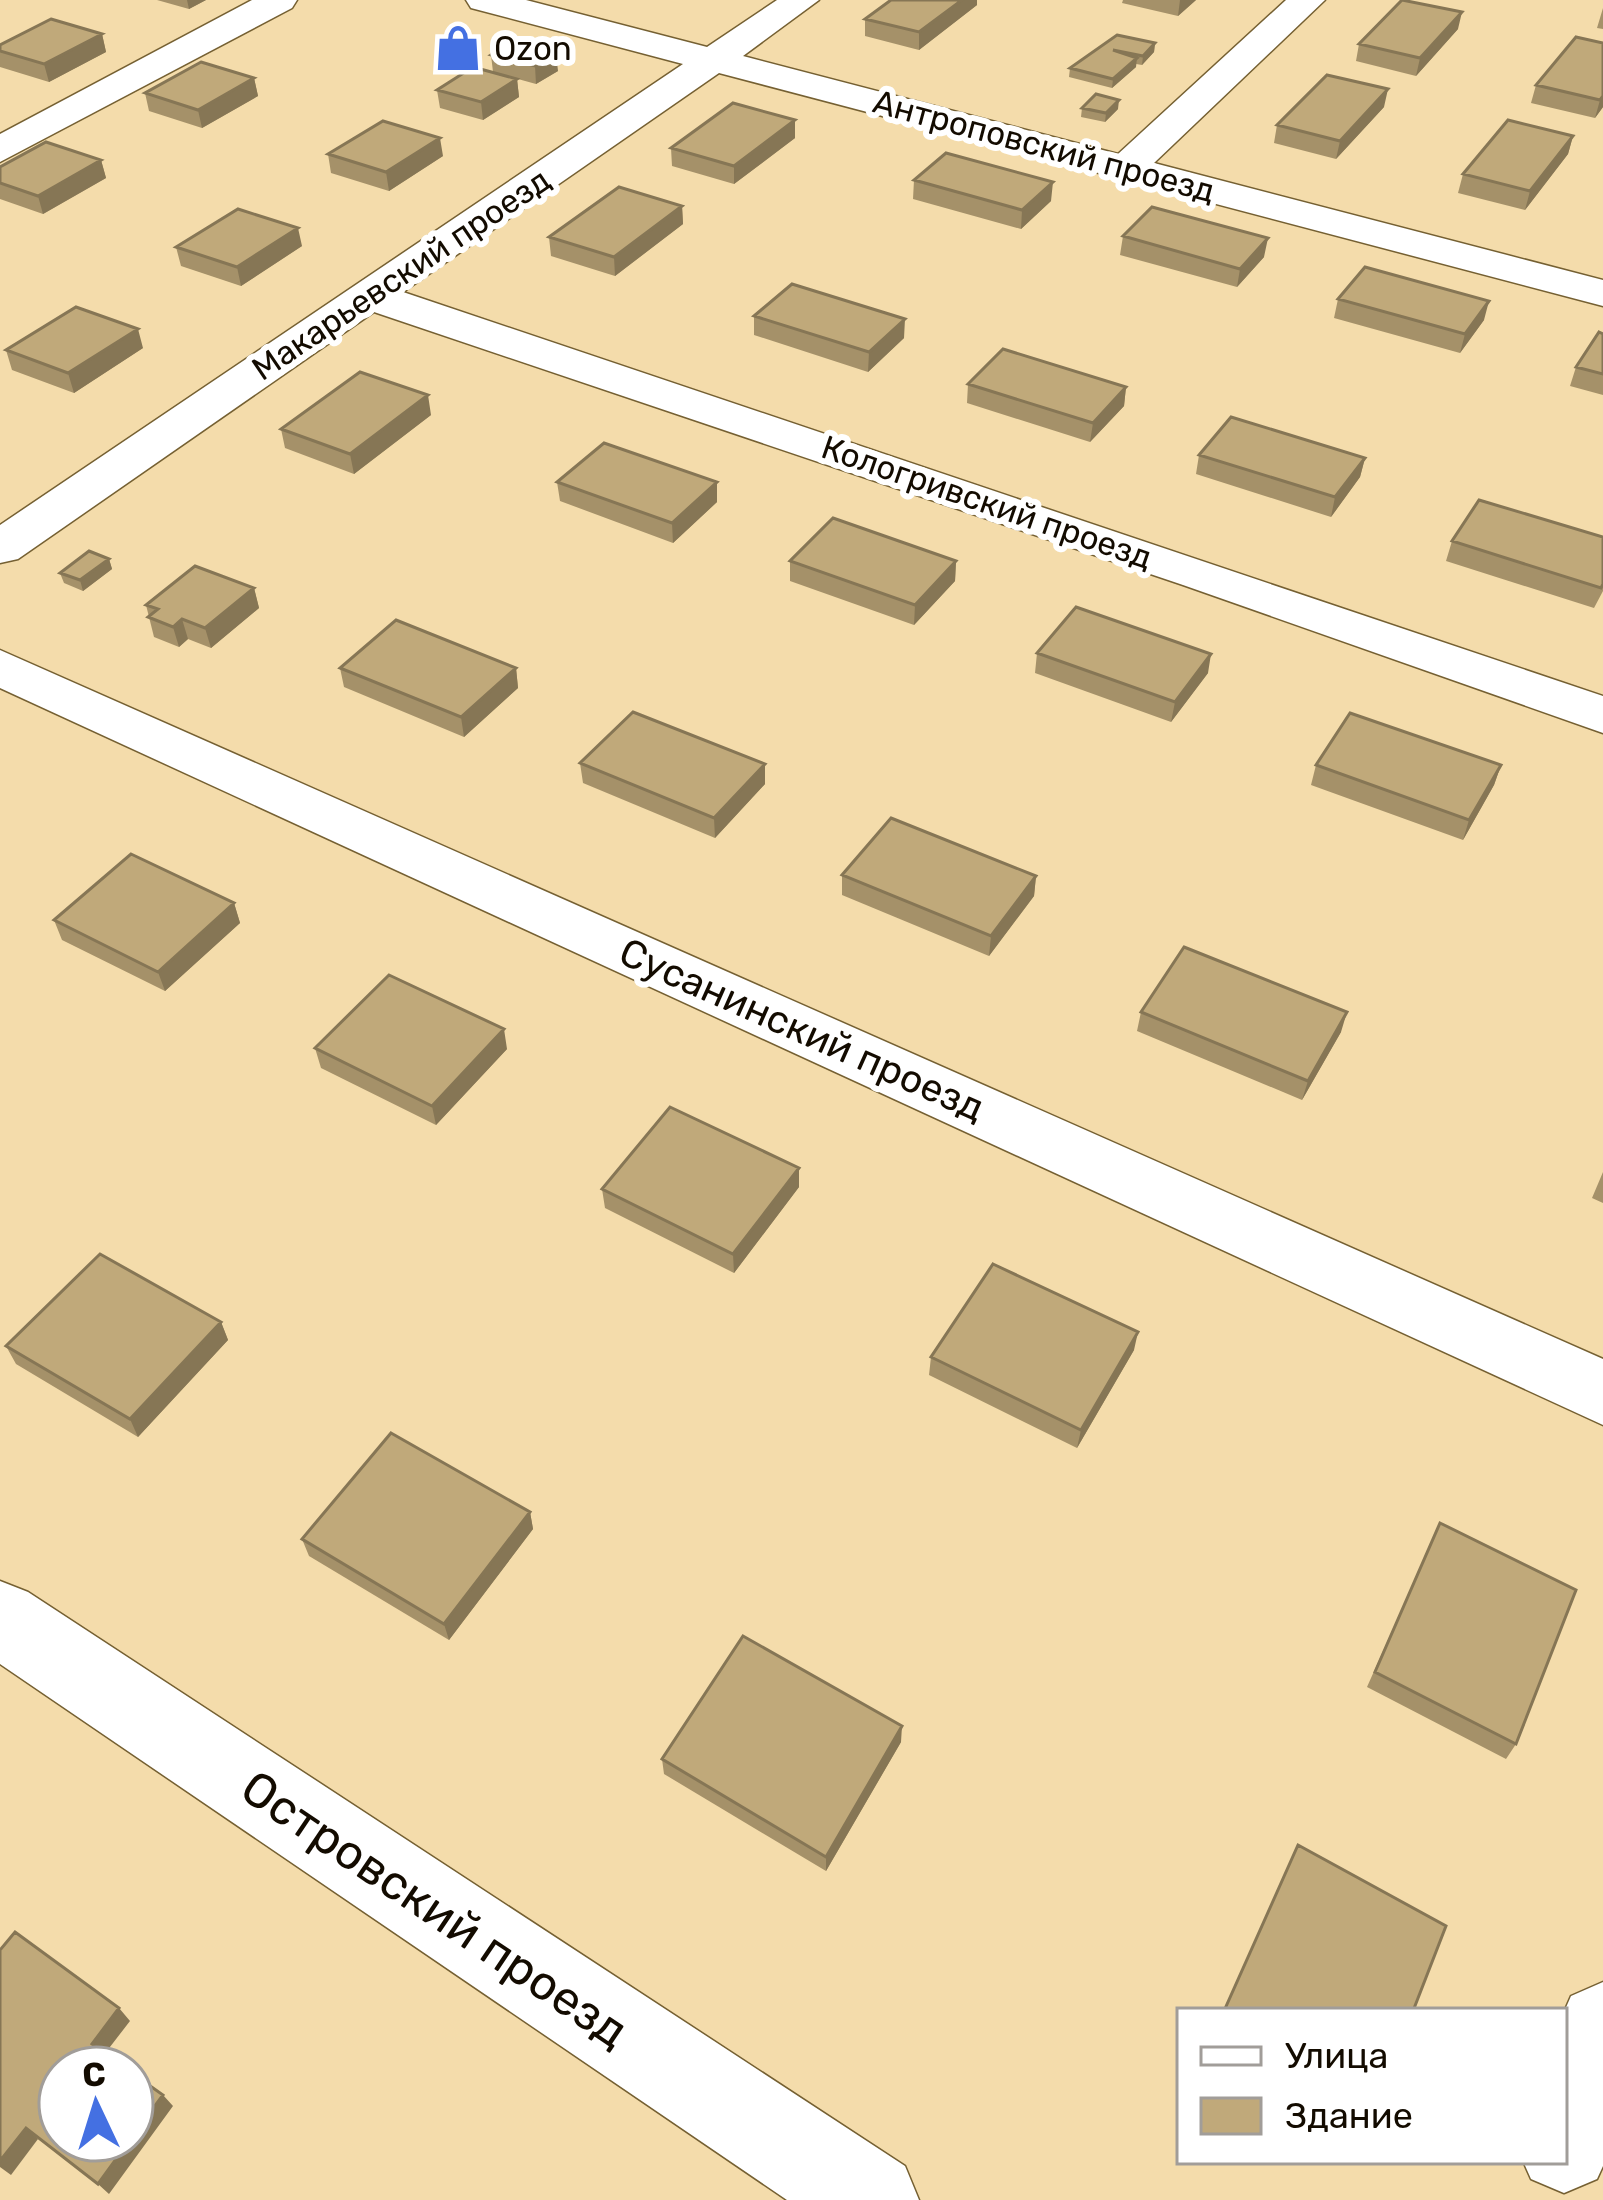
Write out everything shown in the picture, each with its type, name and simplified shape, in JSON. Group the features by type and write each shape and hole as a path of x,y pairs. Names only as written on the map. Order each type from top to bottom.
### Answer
{"street":[{"path":"0,150 279,0"},
{"name":"Антроповский проезд","path":"484,0 1603,293"},
{"name":"Макарьевский проезд","path":"0,548 801,0"},
{"path":"1126,168 1307,0"},
{"name":"Кологривский проезд","path":"370,296 1201,574 1603,715"},
{"name":"Сусанинский проезд","path":"0,667 1603,1393"},
{"name":"Островский проезд","path":"0,1618 871,2200"},
{"path":"1567,2137 1603,2028"},
{"path":"1546,2200 1558,2164"}],"building":[{"path":"891,0 962,0 919,32 865,19"},
{"path":"1402,0 1462,12 1420,58 1359,44"},
{"path":"51,19 102,34 44,64 0,51 0,45"},
{"path":"1117,35 1155,43 1143,56 1113,50 1137,58 1113,79 1070,68"},
{"path":"1576,37 1603,43 1600,100 1536,85"},
{"path":"513,41 556,53 535,66 491,55"},
{"path":"201,62 254,78 198,110 145,93"},
{"path":"473,67 517,79 481,102 437,90"},
{"path":"1327,75 1388,89 1340,141 1277,125"},
{"path":"1096,94 1119,100 1106,113 1082,108"},
{"path":"733,103 795,120 734,166 671,148"},
{"path":"1508,120 1573,136 1530,191 1463,174"},
{"path":"383,121 440,138 386,172 328,154"},
{"path":"46,142 101,160 38,196 0,183 0,167"},
{"path":"946,153 1053,182 1022,210 914,180"},
{"path":"619,187 682,206 614,257 549,237"},
{"path":"1152,207 1268,238 1240,269 1123,236"},
{"path":"238,209 298,228 237,267 176,247"},
{"path":"1365,267 1489,301 1465,334 1338,299"},
{"path":"792,284 905,319 869,352 754,316"},
{"path":"76,307 138,329 68,373 6,350"},
{"path":"1599,332 1603,334 1603,374 1576,367"},
{"path":"1003,349 1126,387 1093,423 968,384"},
{"path":"360,372 428,395 350,454 281,429"},
{"path":"1231,417 1365,458 1335,497 1199,455"},
{"path":"604,443 717,482 672,523 557,482"},
{"path":"1479,500 1603,537 1601,588 1452,541"},
{"path":"833,518 956,561 915,605 790,561"},
{"path":"89,551 109,559 80,580 60,573"},
{"path":"195,566 254,588 205,628 182,619 173,627 148,617 158,609 146,605"},
{"path":"1076,607 1211,654 1175,702 1037,653"},
{"path":"396,620 516,668 461,717 340,668"},
{"path":"633,712 765,764 714,818 580,763"},
{"path":"1350,713 1501,765 1469,820 1316,765"},
{"path":"891,818 1036,876 991,936 842,875"},
{"path":"131,854 234,903 158,972 54,920"},
{"path":"1184,947 1347,1012 1308,1081 1141,1012"},
{"path":"389,975 504,1029 432,1106 315,1048"},
{"path":"670,1107 799,1168 733,1254 602,1189"},
{"path":"100,1254 221,1322 130,1419 6,1346"},
{"path":"993,1264 1138,1332 1081,1430 931,1357"},
{"path":"391,1433 530,1512 444,1624 302,1539"},
{"path":"1440,1523 1576,1590 1516,1744 1375,1672"},
{"path":"743,1636 902,1726 826,1857 662,1759"},
{"path":"1298,1845 1446,1926 1414,2008 1225,2008"},
{"path":"15,1932 119,2008 92,2044 36,2044 36,2136 26,2128 0,2161 0,1950"},
{"path":"72,2164 113,2164 98,2184"}],"place":[{"name":"Ozon","path":"458,48"}]}
